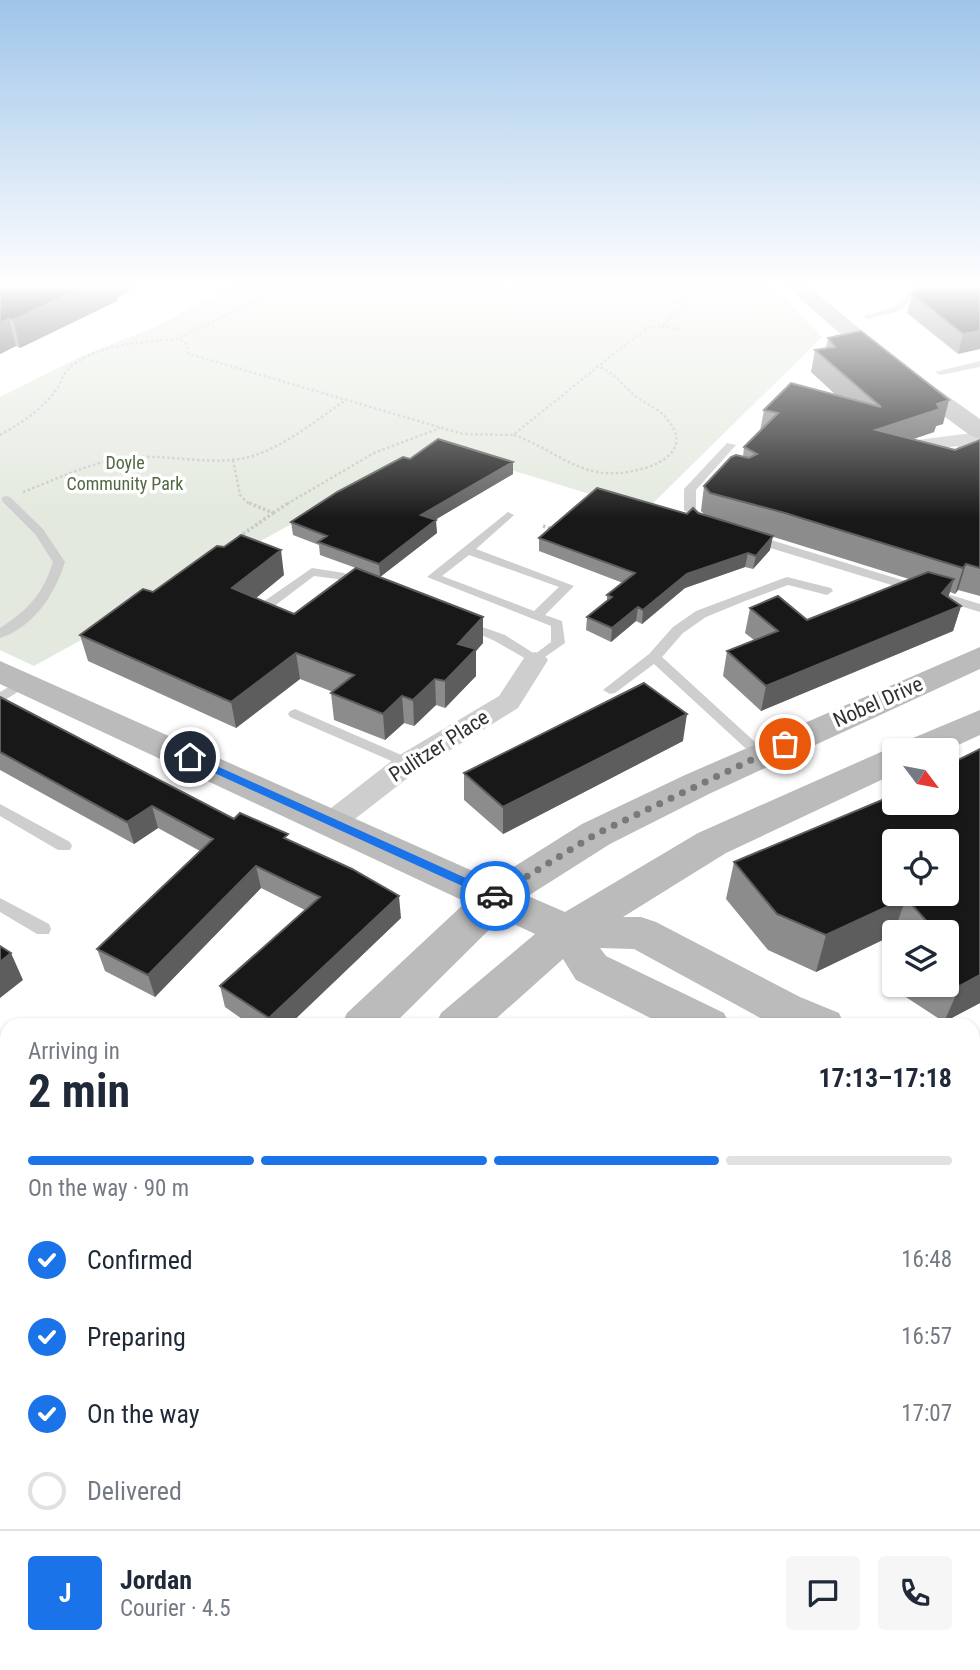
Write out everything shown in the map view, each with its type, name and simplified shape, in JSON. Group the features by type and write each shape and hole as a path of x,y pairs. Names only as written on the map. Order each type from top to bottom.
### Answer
{"street":[{"path":"888,364 980,431"},
{"path":"930,364 961,388"},
{"name":"Nobel Drive","path":"371,1018 497,897 596,834 761,755 980,657"},
{"name":"Pulitzer Place","path":"332,822 408,763 509,702 535,660"},
{"path":"8,684 332,822 567,931 641,933 804,1018"},
{"path":"943,738 980,721"},
{"path":"466,1018 567,931 712,843 882,765"},
{"path":"567,931 591,968 692,1018"}],"lane":[{"path":"940,372 980,364"},
{"path":"715,527 701,522 690,510 688,498 690,489 716,469 732,445"},
{"path":"0,634 35,610 51,589 59,562 40,533 6,499"},
{"path":"450,619 500,638 535,660 558,643 557,624 433,577 508,515"},
{"path":"741,535 980,608"},
{"path":"467,550 568,586 536,616"},
{"path":"255,614 312,572 340,576 377,590"},
{"path":"610,690 654,657 678,631 701,614 787,581 827,590"},
{"path":"654,657 761,755"},
{"path":"295,714 408,763"},
{"path":"0,809 64,846"},
{"path":"0,904 43,929"}],"path":[{"path":"0,435 29,419 60,385 64,374 80,364"},
{"path":"223,364 464,434 513,435 533,440 585,468 601,473 640,471 658,465 677,445 677,436 669,422 627,388 620,376 600,367"},
{"path":"513,435 604,364"},
{"path":"6,499 69,472 114,459 154,457 233,460 250,457 270,448 346,400"},
{"path":"236,539 365,456 406,438 442,428"},
{"path":"233,460 237,494 247,503 273,513"},
{"path":"543,526 567,534"}],"green space":[{"name":"Doyle Community Park","path":"66,364 795,364 645,511 433,446 34,666 0,650 0,397"}],"building":[{"path":"831,364 903,364 949,400 937,404 940,409 876,430 955,450 980,440 980,568 966,564 963,568 785,513 710,493 704,486 731,457 736,455 749,458 757,454 744,447 778,413 764,410 791,383 881,407"},
{"path":"438,439 513,462 421,515 436,520 379,564 318,542 327,536 291,522 337,492 403,457 410,459"},
{"path":"597,488 687,514 693,508 698,513 773,536 756,556 748,553 687,574 643,610 638,607 612,628 587,617 612,597 607,595 635,573 539,538"},
{"path":"241,535 281,550 232,588 294,614 356,568 483,617 458,644 476,649 445,681 435,679 413,700 402,696 383,714 331,693 354,675 296,653 231,702 80,635 143,589 153,592 217,546 224,547"},
{"path":"928,572 954,579 942,593 961,606 766,686 727,651 778,631 750,608 778,596 807,620"},
{"path":"644,683 687,714 503,807 464,773"},
{"path":"0,697 234,819 240,813 288,834 284,838 352,869 399,896 269,1018 220,986 320,897 256,866 148,975 97,949 213,839 152,806 127,822 0,752"},
{"path":"980,749 980,975 959,985 959,920 925,920 913,906 959,906 959,829 882,829 882,906 889,906 826,935 777,914 734,862 882,800 882,816 959,816 959,760"},
{"path":"0,946 11,953 0,962"}],"way so far":[{"path":"495,896 596,834 785,744"}],"route":[{"path":"190,757 495,896"}]}
